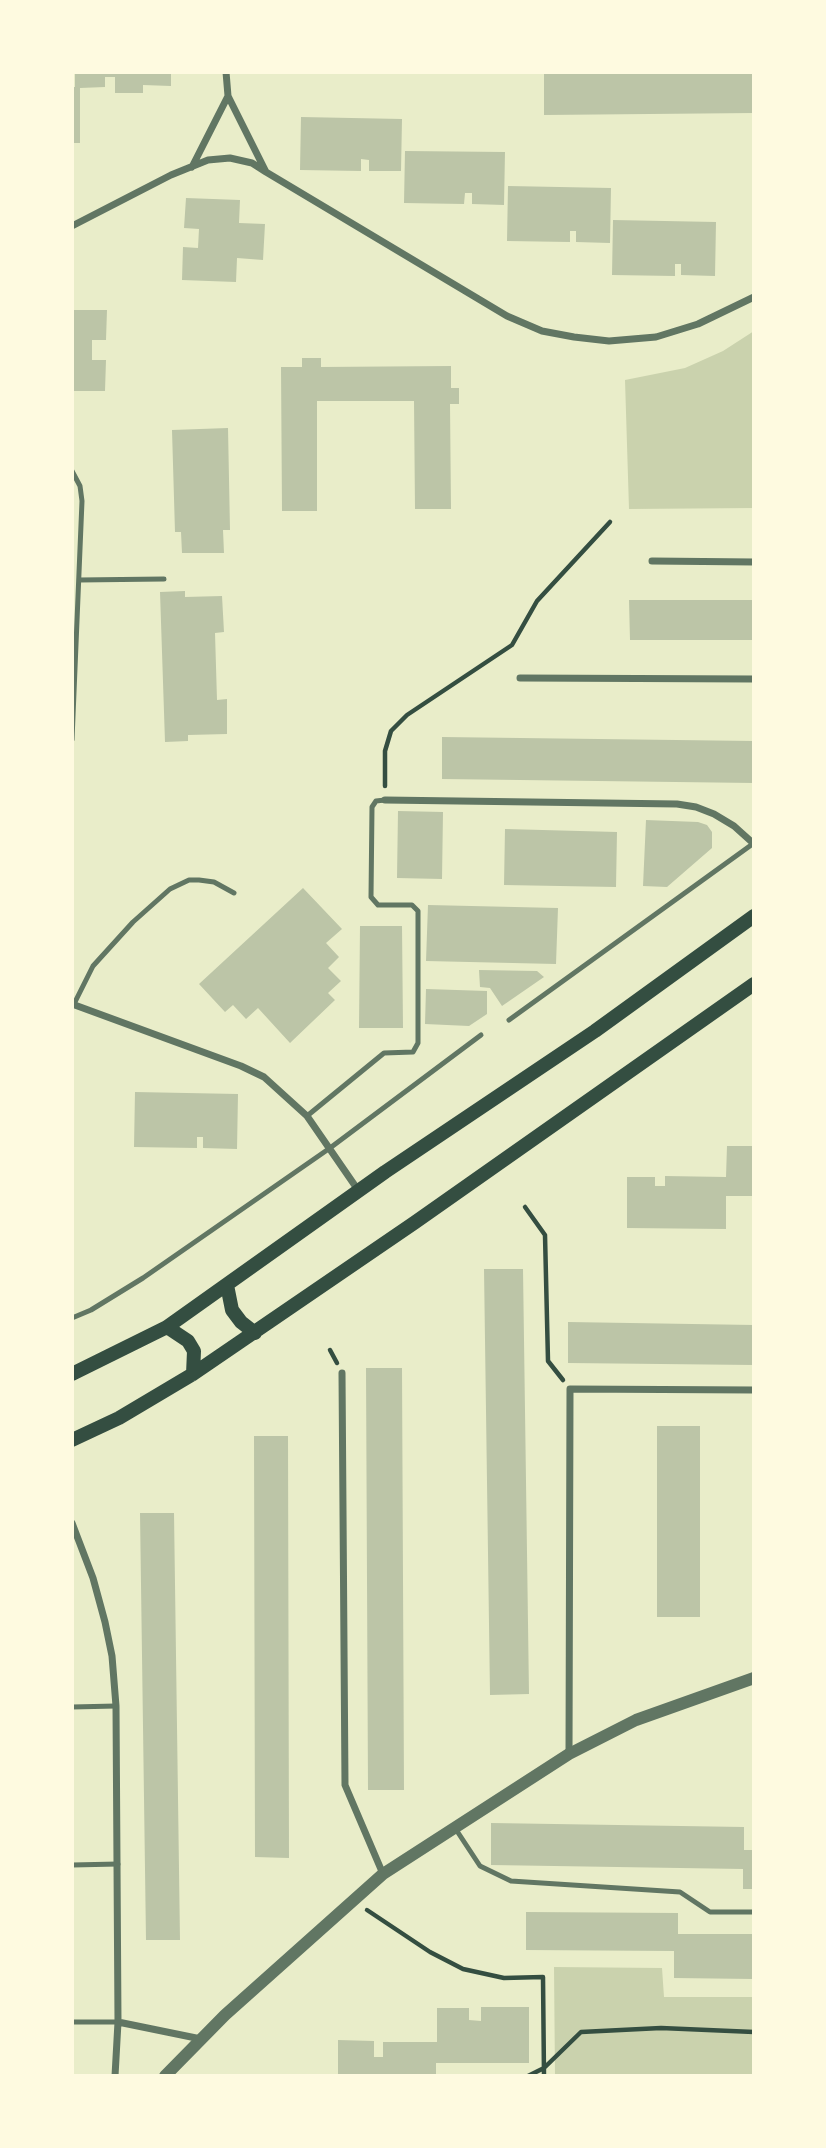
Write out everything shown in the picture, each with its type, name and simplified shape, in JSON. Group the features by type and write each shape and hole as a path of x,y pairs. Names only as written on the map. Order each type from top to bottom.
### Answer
{"main road":[{"path":"72,1374 167,1327 754,918"},
{"path":"72,1440 119,1418 255,1333 754,984"},
{"path":"227,1285 232,1310 241,1322 255,1333"},
{"path":"167,1327 188,1341 194,1351 193,1374"}],"street":[{"path":"226,72 228,96 266,172"},
{"path":"191,167 228,96"},
{"path":"72,226 191,167 208,160 230,158 252,163 475,299 507,317 542,331 609,341 656,337 698,324 754,297"},
{"path":"652,561 754,562"},
{"path":"520,678 754,680"},
{"path":"385,800 677,804 714,814 734,826 754,844"},
{"path":"73,1004 264,1077 307,1116 359,1191"},
{"path":"342,1373 345,1785 383,1874"},
{"path":"569,1754 570,1389 754,1390"},
{"path":"72,1523 93,1578 105,1622 116,1706 118,2022 115,2076"},
{"path":"165,2076 201,2039 383,1874 569,1754 636,1720 754,1678"},
{"path":"118,2022 201,2039"}],"lane":[{"path":"72,471 80,486 82,501 72,740"},
{"path":"79,580 164,579"},
{"path":"307,1116 384,1053 413,1052 418,1043 420,915 412,905 378,905 371,897 372,807 376,802 385,800"},
{"path":"509,1020 754,844"},
{"path":"73,1004 93,966 133,922 170,889 189,880 198,880 214,882 234,893"},
{"path":"72,1318 91,1310 143,1278 330,1148 481,1035"},
{"path":"72,1707 116,1706"},
{"path":"455,1828 480,1866 511,1881 680,1892 710,1912 754,1912"},
{"path":"72,1865 118,1864"},
{"path":"72,2022 118,2022"}],"path":[{"path":"385,800 384,751 391,731 407,715 512,645 537,601 610,522"},
{"path":"525,1207 545,1235 548,1362 570,1389"},
{"path":"352,1900 430,1952 463,1969 504,1978 542,1977 544,2076"},
{"path":"528,2076 544,2068 581,2032 661,2028 754,2032"}],"green space":[{"path":"754,331 754,508 629,509 625,380 685,368 723,351"},
{"path":"554,1967 662,1968 664,1997 754,1997 754,2076 555,2076"}],"building":[{"path":"75,72 171,72 171,86 143,85 143,93 115,93 115,77 105,77 105,87 80,88 80,143 72,143 72,87 75,87"},
{"path":"754,72 754,113 544,115 544,73"},
{"path":"301,117 402,119 401,171 369,171 369,160 361,159 361,171 300,170"},
{"path":"405,151 505,152 504,205 472,204 472,193 465,193 464,204 404,203"},
{"path":"508,186 611,188 610,243 576,242 576,231 570,231 570,242 507,241"},
{"path":"186,198 240,200 239,223 265,224 263,260 237,258 236,282 182,280 183,247 198,248 199,229 184,228"},
{"path":"613,220 716,222 715,276 681,275 681,264 675,264 675,276 612,275"},
{"path":"72,310 107,310 106,340 92,340 92,360 106,360 105,391 72,391"},
{"path":"302,358 321,358 321,367 451,366 451,388 459,388 459,404 450,404 451,509 415,509 414,401 317,401 317,511 282,511 281,367 302,367"},
{"path":"228,428 230,530 223,530 224,553 182,553 181,532 175,532 172,430"},
{"path":"185,591 185,597 222,596 224,632 215,633 217,700 227,699 227,734 188,735 188,741 165,742 160,592"},
{"path":"629,600 754,600 754,640 630,640"},
{"path":"442,737 754,741 754,783 442,779"},
{"path":"398,811 443,812 442,879 397,878"},
{"path":"646,820 698,822 707,825 712,832 712,848 667,887 643,886"},
{"path":"505,829 617,832 616,887 504,885"},
{"path":"303,888 342,929 326,943 339,957 328,968 341,981 328,993 335,1000 290,1043 258,1008 246,1019 233,1005 225,1012 199,984"},
{"path":"428,905 558,908 556,964 426,961"},
{"path":"360,926 402,926 403,1028 359,1028"},
{"path":"479,970 537,971 544,977 502,1006 490,988 480,987"},
{"path":"426,989 487,991 487,1014 469,1026 425,1024"},
{"path":"135,1092 238,1094 237,1149 203,1148 203,1137 197,1137 197,1148 134,1147"},
{"path":"727,1146 753,1146 754,1196 726,1196 726,1229 627,1228 627,1177 655,1177 655,1186 665,1186 665,1176 726,1177"},
{"path":"484,1269 523,1269 529,1694 490,1695"},
{"path":"568,1322 754,1325 754,1365 568,1363"},
{"path":"366,1368 402,1368 404,1790 368,1790"},
{"path":"657,1426 700,1426 700,1617 657,1617"},
{"path":"254,1436 288,1436 289,1858 255,1857"},
{"path":"140,1513 174,1513 180,1940 146,1940"},
{"path":"491,1823 744,1827 744,1850 754,1850 754,1889 743,1889 743,1869 491,1865"},
{"path":"526,1912 678,1913 678,1934 754,1934 754,1979 674,1978 674,1951 526,1950"},
{"path":"481,2007 529,2007 529,2063 436,2063 436,2076 338,2076 338,2040 374,2041 374,2057 383,2057 383,2042 437,2042 437,2008 469,2008 469,2020 481,2021"}]}
